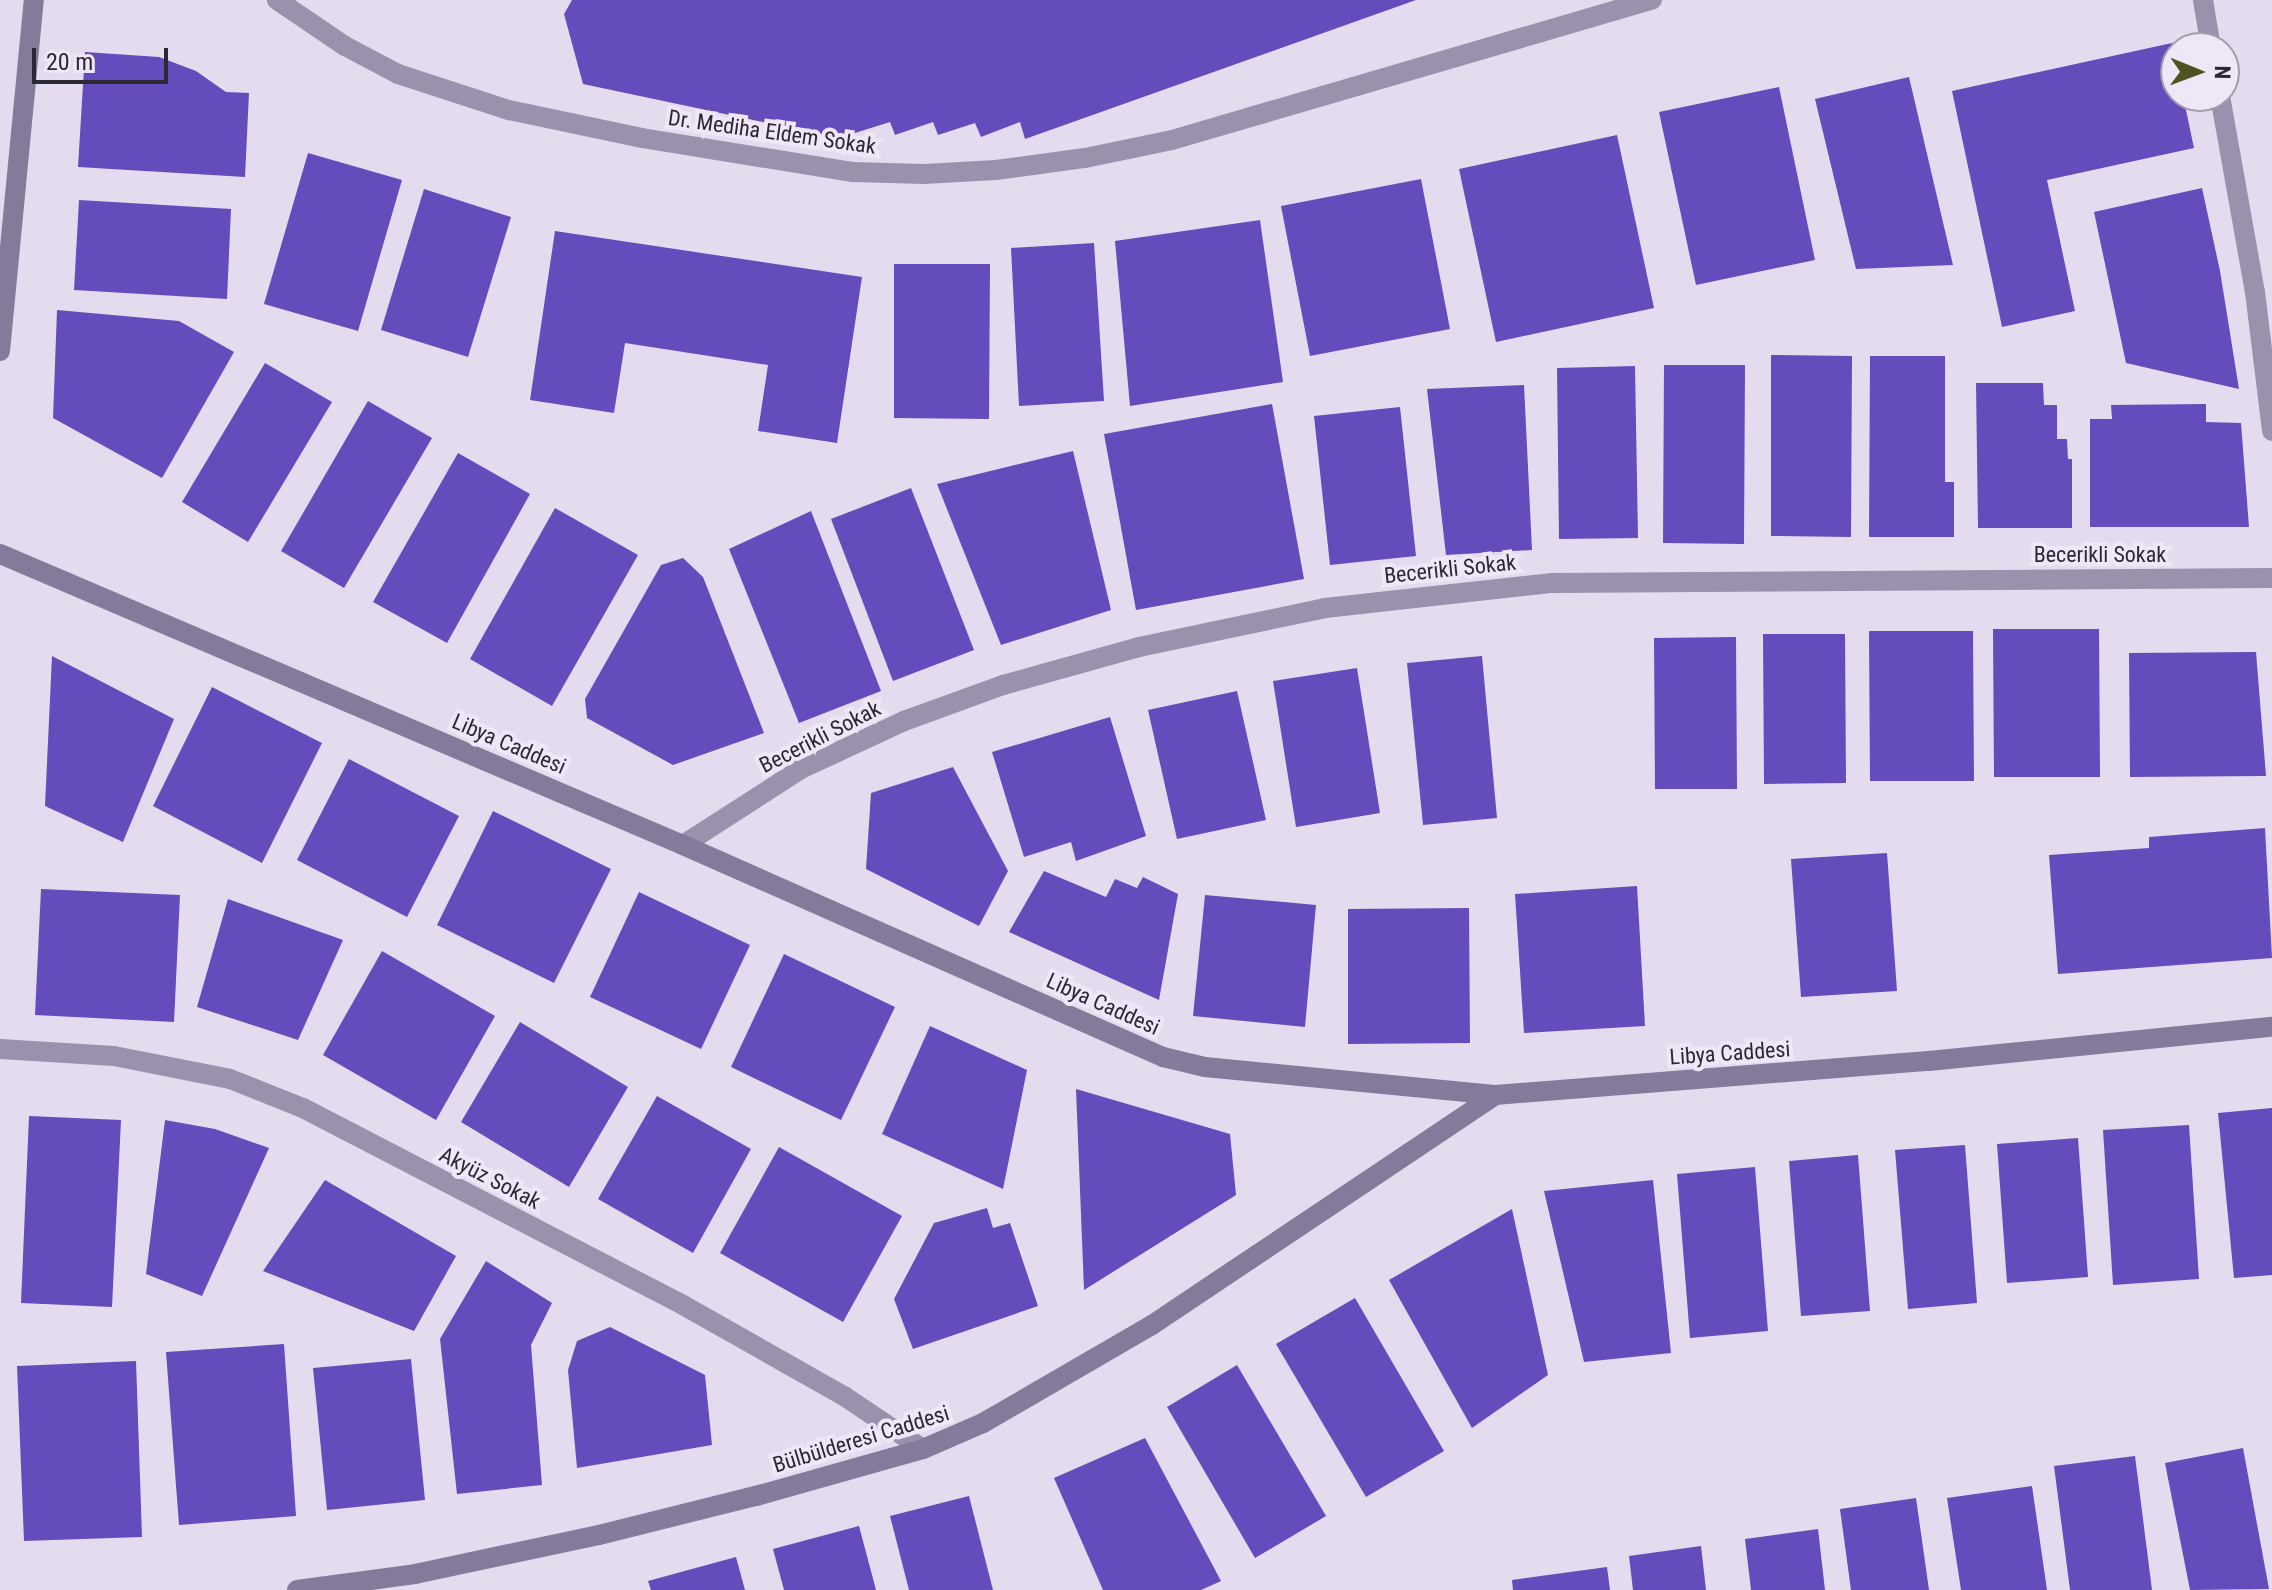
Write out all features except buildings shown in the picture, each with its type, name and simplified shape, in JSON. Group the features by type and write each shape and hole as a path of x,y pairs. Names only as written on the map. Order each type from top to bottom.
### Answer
{"main road":[{"path":"0,351 34,0"},
{"name":"Libya Caddesi","path":"0,554 683,845 1163,1057 1205,1067 1495,1095 1929,1061 2272,1027"},
{"name":"Bülbülderesi Caddesi","path":"297,1590 415,1574 599,1535 756,1496 923,1449 983,1423 1152,1325 1495,1095"}],"street":[{"name":"Dr. Mediha Eldem Sokak","path":"277,0 345,46 398,74 509,110 642,138 853,172 924,174 996,170 1085,158 1172,140 1652,0"},
{"path":"2203,0 2208,32"},
{"path":"2223,112 2255,292 2272,431"},
{"name":"Becerikli Sokak","path":"683,845 801,769 904,721 1003,685 1139,647 1325,608 1553,583 2272,578"},
{"name":"Akyüz Sokak","path":"0,1049 114,1056 230,1079 303,1108 683,1305 844,1396 923,1449"}]}
